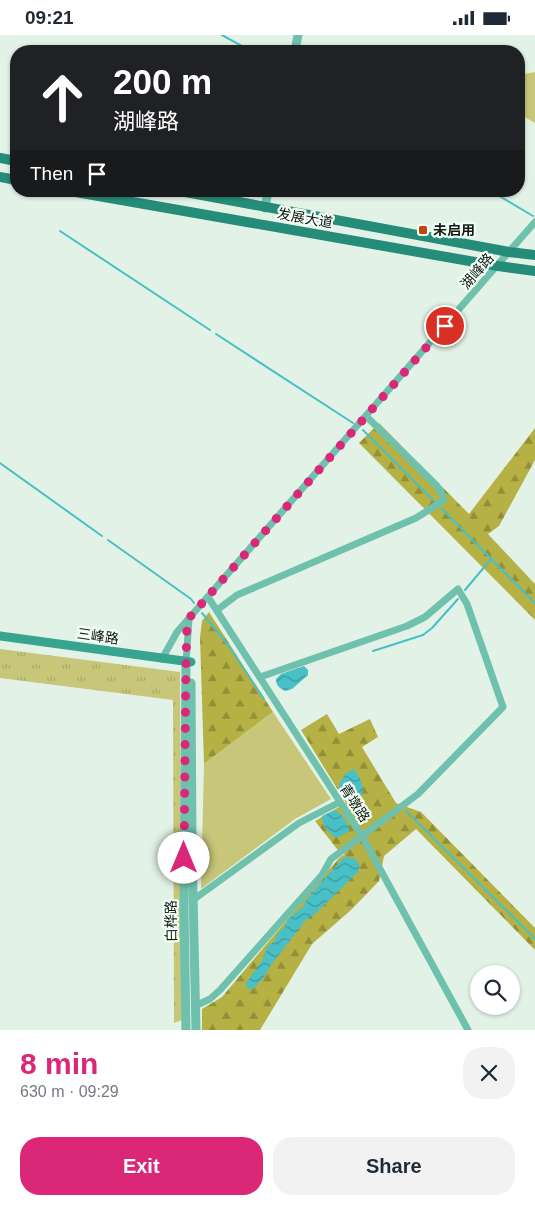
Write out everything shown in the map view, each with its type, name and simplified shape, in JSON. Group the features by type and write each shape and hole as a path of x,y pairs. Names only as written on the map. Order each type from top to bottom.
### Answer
{"main road":[{"name":"发展大道","path":"104,197 535,271"},
{"name":"发展大道","path":"210,197 509,252 535,255"},
{"name":"三峰路","path":"0,636 188,662"}],"street":[{"path":"265,208 267,197"},
{"name":"湖峰路","path":"162,659 177,632 535,222"},
{"path":"217,610 237,595 416,518 443,501 443,496 436,486 366,417"},
{"path":"195,1006 210,999 220,990 322,875 332,859 418,794 503,707 467,604 458,589 425,617 407,626 260,677"},
{"name":"青墩路","path":"208,597 362,835 468,1030"},
{"path":"188,662 187,625 190,617"},
{"name":"白桦路","path":"188,662 196,1029"},
{"name":"白桦路","path":"186,1030 184,911 188,662"},
{"path":"193,900 299,823 340,802"},
{"path":"186,1030 196,1029"}],"green space":[{"path":"535,72 535,123 525,117 525,74"},
{"path":"379,423 469,514 535,428 535,460 499,526 488,534 535,584 535,620 359,443"},
{"path":"209,612 273,712 204,764 200,637 202,621"},
{"path":"0,649 180,672 182,1020 174,1023 173,700 0,678"},
{"path":"273,712 331,799 295,819 201,889 204,764"},
{"path":"327,714 339,734 370,719 378,737 362,747 396,803 421,812 535,928 535,950 416,829 384,856 379,881 351,910 312,944 260,1030 202,1030 202,1009 222,997 339,858 345,854 337,849 315,821 346,803 301,730"}],"water":[{"path":"304,666 308,670 308,675 292,689 285,691 278,686 276,679 281,674"},
{"path":"354,769 363,789 360,798 349,803 338,790 343,777"},
{"path":"335,810 345,819 349,828 349,831 337,838 326,829 322,816"},
{"path":"343,858 353,858 359,863 359,871 315,914 306,920 264,977 253,989 248,989 246,983 262,961 268,946 275,941 277,934 284,928 288,919 303,907 307,899"}],"waterway":[{"path":"222,35 240,45"},
{"path":"501,197 533,216"},
{"path":"60,231 210,330"},
{"path":"216,334 353,423"},
{"path":"363,430 434,501"},
{"path":"0,463 102,536"},
{"path":"442,509 535,603"},
{"path":"108,540 194,603"},
{"path":"465,590 491,559"},
{"path":"373,651 423,635 432,628 458,599"},
{"path":"202,613 228,645 264,699"},
{"path":"406,811 535,939"}],"place":[{"name":"未启用","path":"423,230"}],"route":[{"path":"184,858 186,662 187,625 190,617 445,326"}]}
